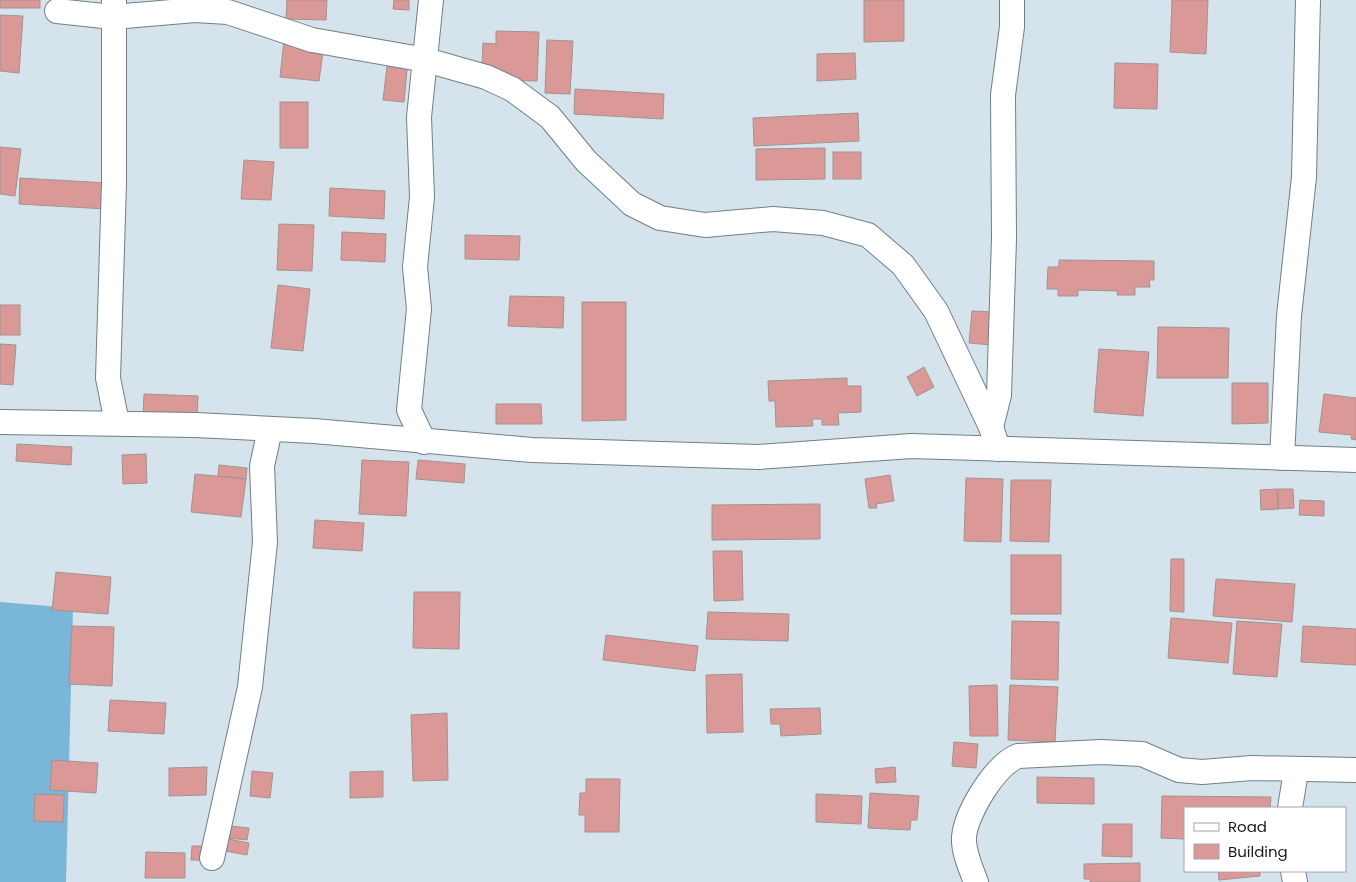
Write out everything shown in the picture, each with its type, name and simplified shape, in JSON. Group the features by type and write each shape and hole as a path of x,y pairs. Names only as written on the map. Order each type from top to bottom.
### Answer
{"street":[{"path":"424,442 409,410 419,309 415,267 422,197 419,118 431,0"},
{"path":"991,427 999,395 1004,239 1003,95 1012,27 1012,0"},
{"path":"1282,458 1289,316 1304,177 1308,0"},
{"path":"113,8 114,183 108,378 117,423"},
{"path":"58,10 113,8 228,12 312,40 426,60 486,77 512,89 550,117 586,161 632,204 660,218 705,226 774,219 823,223 868,235 903,265 936,311 991,427 998,449"},
{"path":"380,438 409,410"},
{"path":"0,422 117,423 314,431 532,450 759,457 911,446 1356,460"},
{"path":"212,858 250,687 264,542 262,466 270,429"},
{"path":"976,882 964,840 966,823 992,778 1011,759 1018,756 1101,752 1142,754 1180,770 1194,772 1252,768 1356,770"},
{"path":"1290,807 1296,770"}],"shaded area":[{"path":"0,602 73,608 66,882 0,882"}],"building":[{"path":"0,0 40,0 40,8 0,8"},
{"path":"287,0 327,0 326,20 286,19"},
{"path":"394,0 409,0 409,10 393,9"},
{"path":"864,0 904,0 904,41 864,42"},
{"path":"1172,0 1208,0 1206,54 1170,52"},
{"path":"0,15 23,16 19,73 0,71"},
{"path":"496,31 539,32 537,81 495,80 495,66 482,66 483,43 496,44"},
{"path":"284,40 324,44 319,81 280,77"},
{"path":"547,40 573,41 570,94 545,93"},
{"path":"855,53 856,79 817,81 817,54"},
{"path":"388,58 408,60 404,102 383,100"},
{"path":"1115,63 1158,64 1157,109 1114,108"},
{"path":"575,89 664,94 663,119 574,114"},
{"path":"280,102 308,102 308,148 280,148"},
{"path":"858,113 859,141 754,146 753,118"},
{"path":"0,147 21,149 15,196 0,194"},
{"path":"825,148 825,179 756,180 756,149"},
{"path":"833,152 861,152 861,179 833,179"},
{"path":"244,160 274,162 271,200 241,199"},
{"path":"20,178 108,183 106,209 19,204"},
{"path":"330,188 385,191 384,219 329,216"},
{"path":"279,224 314,225 312,271 277,270"},
{"path":"342,232 386,234 385,262 341,260"},
{"path":"465,235 520,236 519,260 465,259"},
{"path":"1059,260 1154,261 1154,280 1149,280 1150,287 1135,287 1135,295 1117,295 1118,291 1078,290 1078,296 1058,296 1058,289 1047,289 1048,267 1059,267"},
{"path":"278,285 310,289 303,351 271,348"},
{"path":"510,296 564,297 563,328 508,326"},
{"path":"582,302 626,302 626,420 582,421"},
{"path":"0,305 20,305 20,335 0,335"},
{"path":"972,311 994,312 992,345 969,343"},
{"path":"1158,327 1229,328 1228,378 1157,378"},
{"path":"0,344 16,345 13,385 0,384"},
{"path":"1099,349 1149,352 1143,416 1094,412"},
{"path":"924,367 934,387 917,396 907,377"},
{"path":"847,378 847,386 861,386 861,412 838,413 839,425 822,425 822,419 812,419 813,426 776,427 775,401 769,401 768,381"},
{"path":"1232,383 1268,383 1268,423 1232,424"},
{"path":"144,394 198,396 197,416 143,414"},
{"path":"1324,394 1356,398 1356,440 1351,439 1352,435 1319,432"},
{"path":"496,404 541,404 542,424 496,424"},
{"path":"17,444 72,447 71,465 16,461"},
{"path":"146,454 147,483 123,484 122,455"},
{"path":"362,460 409,462 406,516 359,514"},
{"path":"418,460 465,464 464,483 416,479"},
{"path":"219,465 247,468 246,479 218,476"},
{"path":"195,474 246,479 241,517 191,512"},
{"path":"890,475 894,501 876,504 877,508 869,508 865,479"},
{"path":"966,478 1003,479 1001,542 964,541"},
{"path":"1011,480 1051,480 1049,542 1010,541"},
{"path":"1277,489 1278,509 1261,510 1260,490"},
{"path":"1278,489 1293,489 1294,508 1278,509"},
{"path":"1300,500 1324,501 1324,516 1299,515"},
{"path":"820,504 820,539 712,540 712,505"},
{"path":"315,520 364,523 362,551 313,548"},
{"path":"713,551 742,551 743,600 714,601"},
{"path":"1011,555 1061,555 1061,614 1011,614"},
{"path":"1171,559 1184,559 1184,612 1170,611"},
{"path":"56,572 111,577 108,614 52,610"},
{"path":"1216,579 1295,584 1292,622 1213,616"},
{"path":"414,592 460,592 459,649 413,648"},
{"path":"708,612 789,614 788,641 706,639"},
{"path":"1171,618 1232,623 1228,663 1168,658"},
{"path":"1012,621 1059,622 1058,680 1011,679"},
{"path":"1237,621 1282,624 1277,677 1233,674"},
{"path":"72,626 114,627 112,686 69,684"},
{"path":"1303,626 1356,629 1356,665 1301,662"},
{"path":"606,635 698,646 695,671 603,660"},
{"path":"742,674 743,732 707,733 706,675"},
{"path":"997,685 998,736 970,736 969,686"},
{"path":"1010,685 1058,687 1055,742 1008,740"},
{"path":"110,700 166,703 164,734 108,731"},
{"path":"820,708 821,734 781,736 780,724 771,724 770,709"},
{"path":"447,713 448,780 413,781 411,715"},
{"path":"954,742 978,744 976,768 952,766"},
{"path":"52,760 98,763 96,793 50,790"},
{"path":"207,767 206,795 169,796 169,768"},
{"path":"895,767 896,782 876,783 875,769"},
{"path":"252,771 273,773 270,798 250,796"},
{"path":"383,771 383,797 350,798 350,772"},
{"path":"1037,777 1094,778 1094,804 1037,803"},
{"path":"586,779 620,779 619,832 585,832 585,815 579,815 580,793 586,793"},
{"path":"870,793 919,796 917,820 911,820 910,830 868,828"},
{"path":"35,794 64,795 63,822 34,821"},
{"path":"816,794 862,796 861,824 816,822"},
{"path":"1162,796 1271,797 1270,807 1184,807 1184,839 1161,838"},
{"path":"1103,824 1132,824 1132,857 1102,856"},
{"path":"230,826 249,828 247,840 228,838"},
{"path":"228,839 249,843 247,855 225,851"},
{"path":"192,846 205,846 204,860 191,860"},
{"path":"146,852 185,853 185,878 145,878"},
{"path":"1140,863 1140,882 1090,882 1090,879 1084,879 1084,864"},
{"path":"1218,872 1260,872 1260,876 1219,880"}]}
